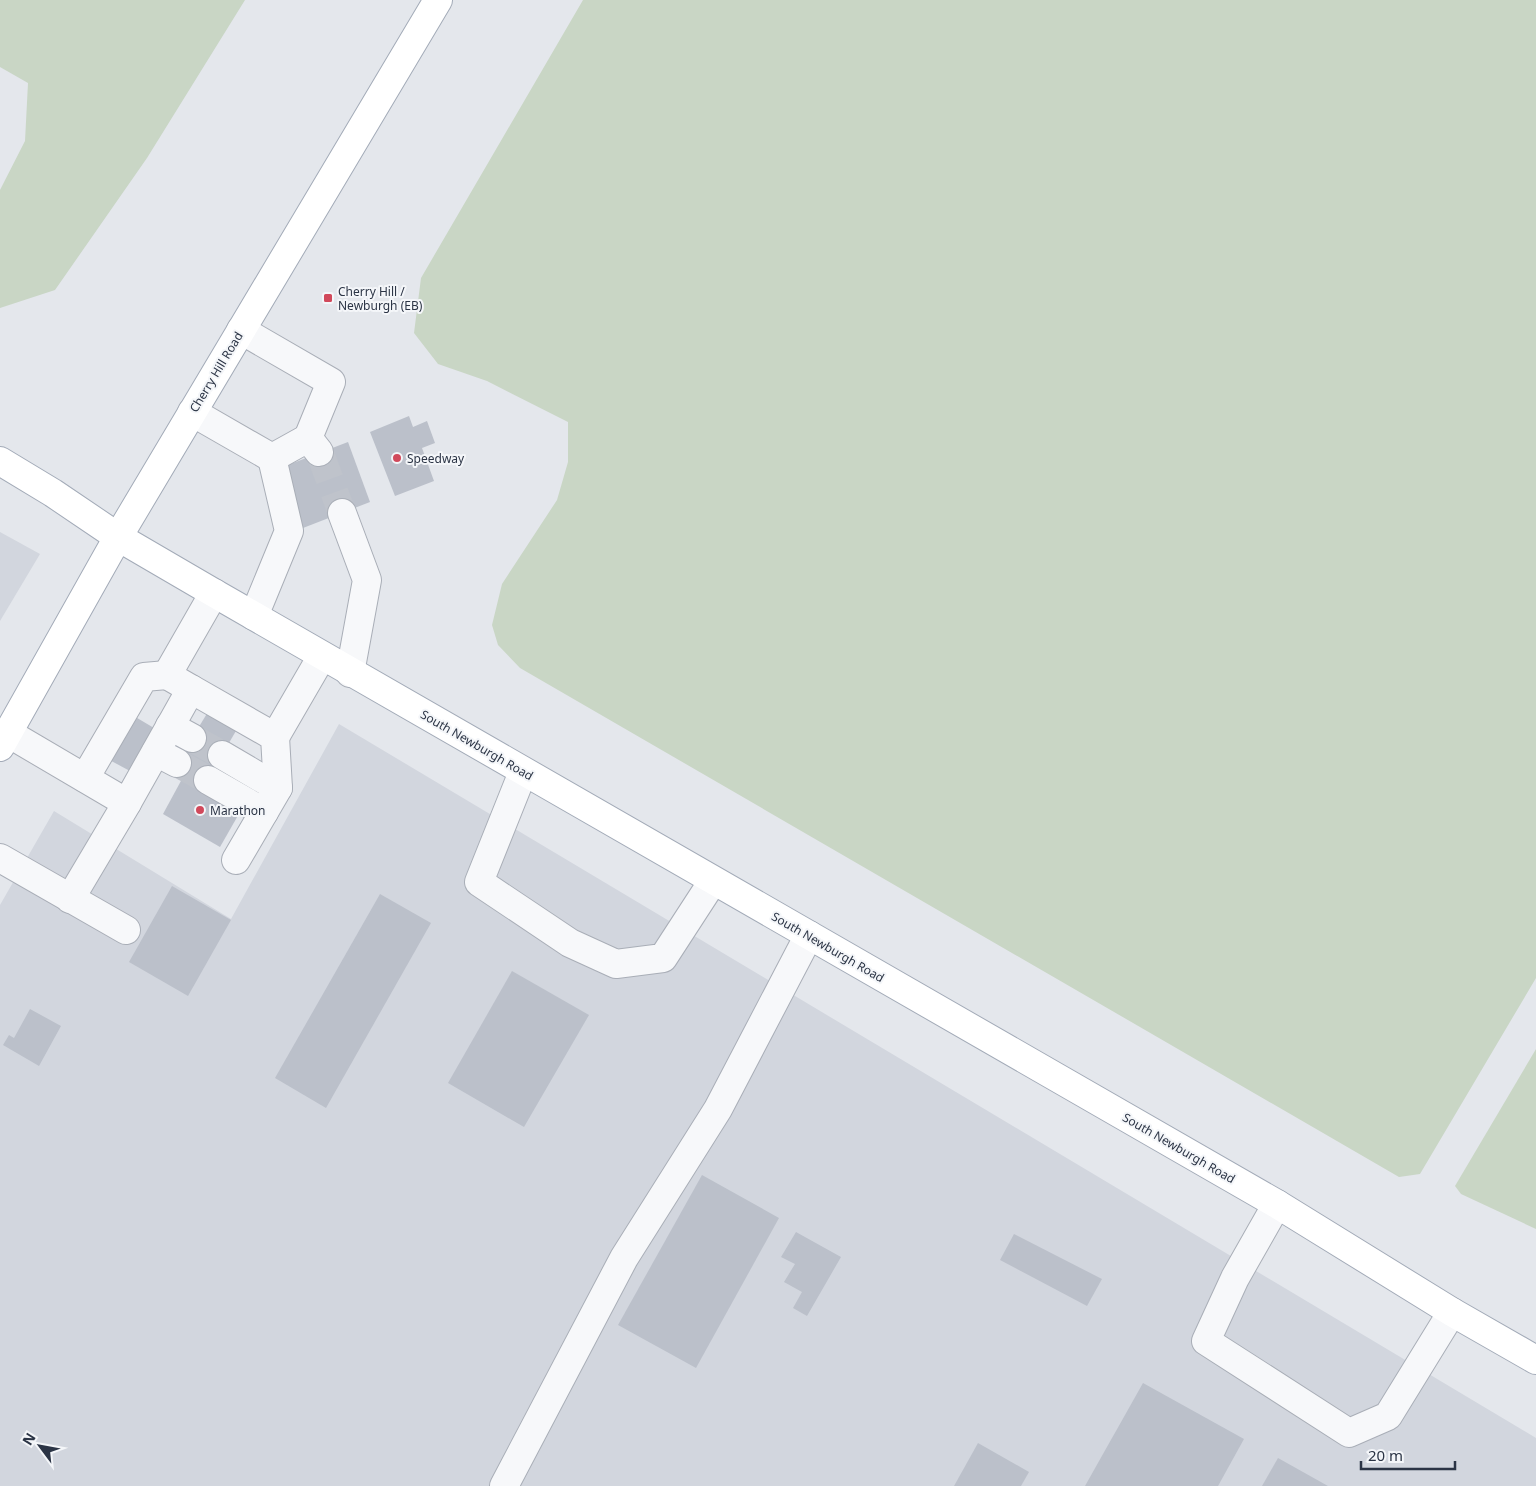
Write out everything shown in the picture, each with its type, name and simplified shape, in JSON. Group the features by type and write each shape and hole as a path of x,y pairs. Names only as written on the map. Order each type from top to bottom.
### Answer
{"main road":[{"name":"Cherry Hill Road","path":"4,740 118,537 438,0"},
{"name":"South Newburgh Road","path":"0,462 53,493 118,537 523,772 1277,1204 1452,1312 1536,1360"}],"lane":[{"path":"192,412 272,458 314,446 331,382 241,330"},
{"path":"254,616 289,531 272,458"},
{"path":"342,513 367,580 350,672"},
{"path":"167,675 214,593"},
{"path":"236,860 278,788 275,737 322,656"},
{"path":"85,778 144,677 167,675 275,737"},
{"path":"70,899 127,803 166,758 181,732 191,689"},
{"path":"4,740 85,778 127,803"},
{"path":"222,755 278,788"},
{"path":"523,772 479,882 570,943 616,964 663,958 713,881"},
{"path":"208,780 264,812"},
{"path":"0,858 126,930"},
{"path":"504,1486 624,1258 718,1109 809,936"},
{"path":"1277,1204 1235,1278 1206,1341 1349,1433 1388,1416 1452,1312"}],"shaded area":[{"path":"0,532 40,554 0,621"},
{"path":"339,724 1536,1438 1536,1486 0,1486 0,905 54,811 231,919"}],"green space":[{"path":"0,0 245,0 147,158 55,290 0,308 0,190 25,141 28,83 0,67"},
{"path":"583,0 1536,0 1536,978 1420,1174 1399,1177 520,668 498,645 492,625 502,584 557,500 568,462 568,422 487,381 438,364 414,333 421,278"},
{"path":"1536,1049 1536,1229 1461,1194 1455,1186"}],"building":[{"path":"409,416 413,427 427,421 435,443 422,448 434,481 395,496 370,432"},
{"path":"348,442 370,502 303,528 280,468"},
{"path":"211,707 240,724 205,784 175,766"},
{"path":"127,712 154,728 130,771 102,756"},
{"path":"182,779 240,812 220,847 163,814"},
{"path":"172,886 231,920 188,996 129,962"},
{"path":"380,894 431,923 326,1108 275,1078"},
{"path":"512,971 589,1015 524,1127 448,1083"},
{"path":"30,1009 61,1026 39,1066 3,1045 9,1035 14,1038"},
{"path":"702,1175 779,1218 696,1368 618,1325"},
{"path":"796,1232 841,1257 807,1316 793,1308 802,1292 784,1282 795,1264 781,1257"},
{"path":"1014,1234 1102,1279 1087,1306 1000,1260"},
{"path":"1143,1383 1244,1439 1218,1486 1085,1486"},
{"path":"978,1443 1029,1472 1021,1486 954,1486"},
{"path":"1278,1458 1328,1486 1262,1486"}],"tunnel":[{"path":"320,453 342,513"},
{"path":"192,738 222,755"},
{"path":"177,763 208,780"}],"place":[{"name":"Cherry Hill / Newburgh (EB)","path":"328,298"},
{"name":"Speedway","path":"397,458"},
{"name":"Marathon","path":"200,810"}]}
